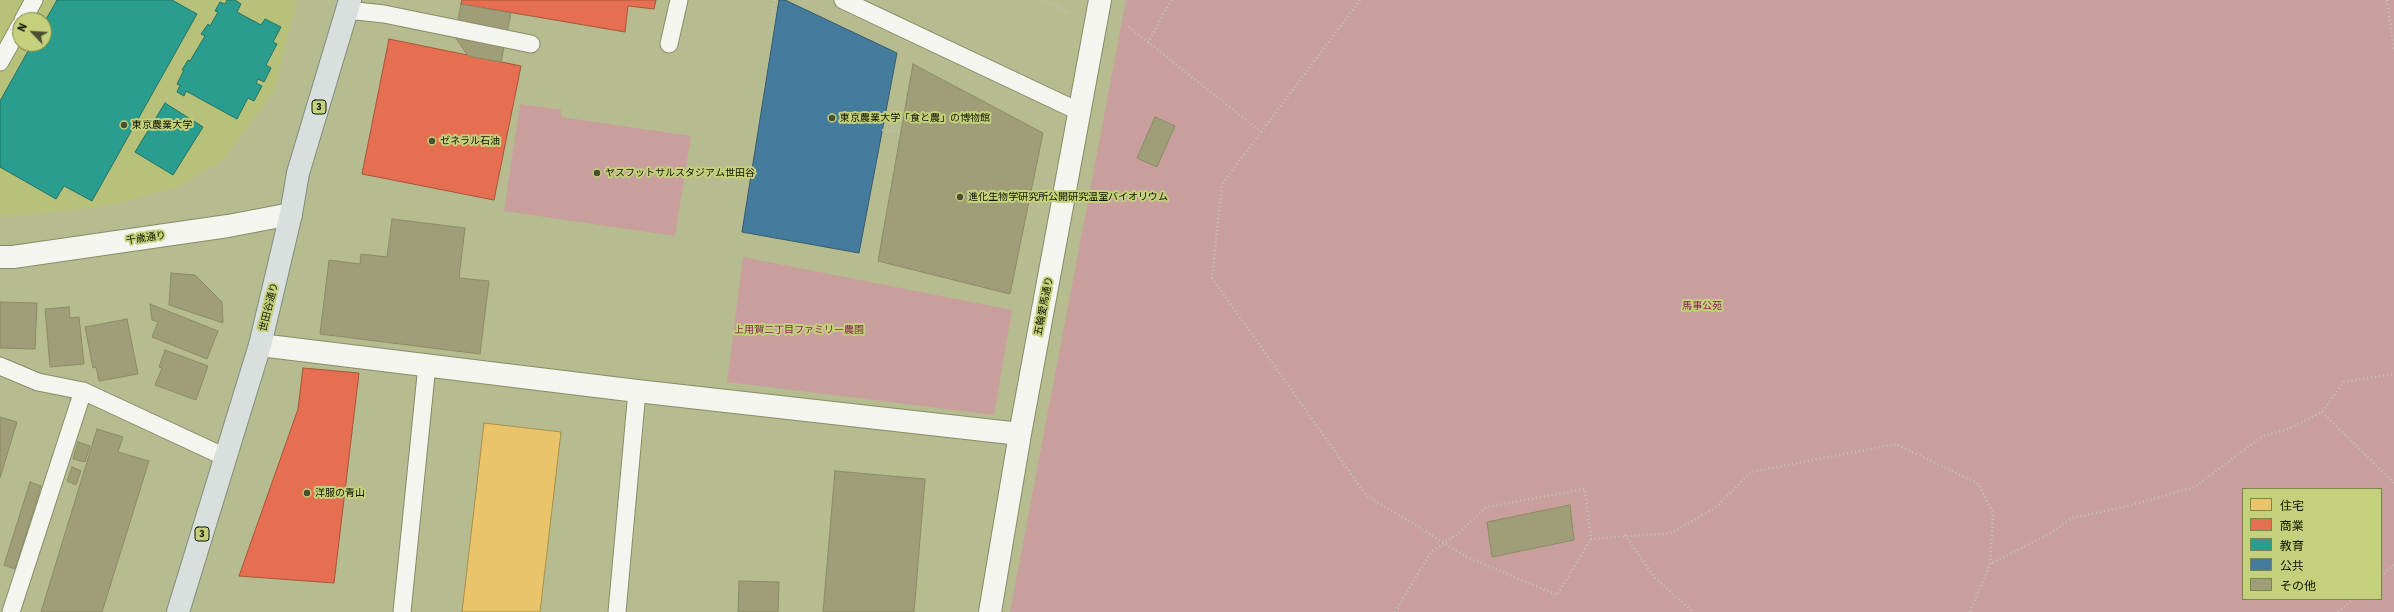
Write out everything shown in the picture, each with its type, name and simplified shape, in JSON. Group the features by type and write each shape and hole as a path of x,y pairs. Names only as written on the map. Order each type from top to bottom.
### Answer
{"main road":[{"name":"世田谷通り","path":"178,612 260,345 291,214 298,173 349,5"}],"street":[{"name":"五輪愛馬通り","path":"990,612 1020,434 1100,0"},
{"name":"千歳通り","path":"0,257 13,257 228,226 291,214"},
{"path":"260,345 637,391 1020,434"}],"lane":[{"path":"27,12 34,0"},
{"path":"669,44 679,0"},
{"path":"843,0 1080,112"},
{"path":"349,5 384,14 531,44"},
{"path":"0,62 12,40"},
{"path":"402,612 427,365"},
{"path":"0,366 38,382 83,390 225,457"},
{"path":"11,612 83,390"},
{"path":"617,612 637,391"}],"path":[{"path":"775,0 772,14 777,16"},
{"path":"1042,0 1076,17"},
{"path":"1148,43 1171,0"},
{"path":"2387,0 2394,51"},
{"path":"1358,1 1222,184 1212,278 1366,495 1444,543 1467,557 1558,595 1591,538 1586,488 1486,507 1459,533 1444,543 1431,552 1394,612"},
{"path":"1129,27 1261,132"},
{"path":"882,130 901,132"},
{"path":"1990,564 2049,534 2072,518 2128,506 2195,486 2263,436 2286,430 2322,412 2344,382 2394,374"},
{"path":"2322,412 2394,483"},
{"path":"1591,538 1672,533 1715,508 1751,472 1896,444 1980,484 1993,514 1990,564 1970,612"},
{"path":"1624,535 1655,578 1693,612"},
{"path":"2382,575 2394,565"},
{"path":"2338,612 2352,600"}],"shaded area":[{"name":"東京農業大学","path":"0,0 297,0 274,91 223,160 175,188 105,206 14,216 0,215"}],"green space":[{"name":"馬事公苑","path":"1126,0 2394,0 2394,612 1010,612"},
{"name":"ヤスフットサルスタジアム世田谷","path":"520,104 561,110 561,117 691,136 675,236 504,211"},
{"name":"上用賀二丁目ファミリー農園","path":"743,257 1012,310 994,415 727,382"}],"building: 住宅":[{"path":"484,423 561,432 540,612 462,612"}],"building: 商業":[{"path":"462,0 656,0 654,9 628,6 625,32 461,4"},
{"path":"389,39 521,66 494,200 362,174"},
{"name":"洋服の青山","path":"303,368 359,373 334,583 239,576 298,409"}],"building: 教育":[{"path":"57,0 172,0 197,14 92,201 64,186 56,199 0,167 0,101 28,52 52,52 52,12 50,12"},
{"path":"227,0 235,0 241,4 237,12 261,25 265,19 281,27 273,42 277,44 266,65 271,68 264,82 258,79 256,83 262,86 254,101 248,98 237,119 186,91 184,96 177,92 180,85 177,84 184,70 182,70 188,60 190,61 205,36 201,34 208,24 210,26 218,12 215,11 220,2 225,4"},
{"path":"165,103 203,127 173,175 135,152"}],"building: 公共":[{"path":"779,0 785,0 897,53 859,253 742,232"}],"building: その他":[{"path":"461,4 511,13 501,62 468,56 455,37"},
{"name":"進化生物学研究所公開研究温室バイオリウム","path":"913,64 1043,133 1010,294 878,261"},
{"path":"1155,117 1175,126 1157,167 1137,158"},
{"path":"392,219 465,228 459,278 489,281 480,354 320,334 329,260 360,264 361,254 387,257"},
{"path":"171,273 195,275 222,302 223,323 169,305"},
{"path":"0,302 37,303 35,349 0,348"},
{"path":"150,304 218,331 207,359 152,337 158,322 152,320"},
{"path":"69,307 70,318 79,317 84,364 50,367 45,309"},
{"path":"127,319 138,374 99,381 96,367 93,368 85,327"},
{"path":"165,350 208,366 196,400 155,385 162,368 159,367"},
{"path":"0,417 17,422 0,478"},
{"path":"97,429 123,437 118,452 149,461 102,612 41,612"},
{"path":"78,442 90,446 85,462 73,459"},
{"path":"72,467 81,471 76,485 67,481"},
{"path":"835,471 925,479 914,612 823,612"},
{"path":"30,482 41,486 15,569 4,565"},
{"path":"1570,505 1574,540 1492,557 1487,522"},
{"path":"739,581 779,582 778,612 738,612"}],"place":[{"name":"東京農業大学「食と農」の博物館","path":"832,118"},
{"name":"東京農業大学","path":"124,125"},
{"name":"ゼネラル石油","path":"432,141"},
{"name":"ヤスフットサルスタジアム世田谷","path":"597,173"},
{"name":"進化生物学研究所公開研究温室バイオリウム","path":"960,197"},
{"name":"洋服の青山","path":"307,493"}]}
